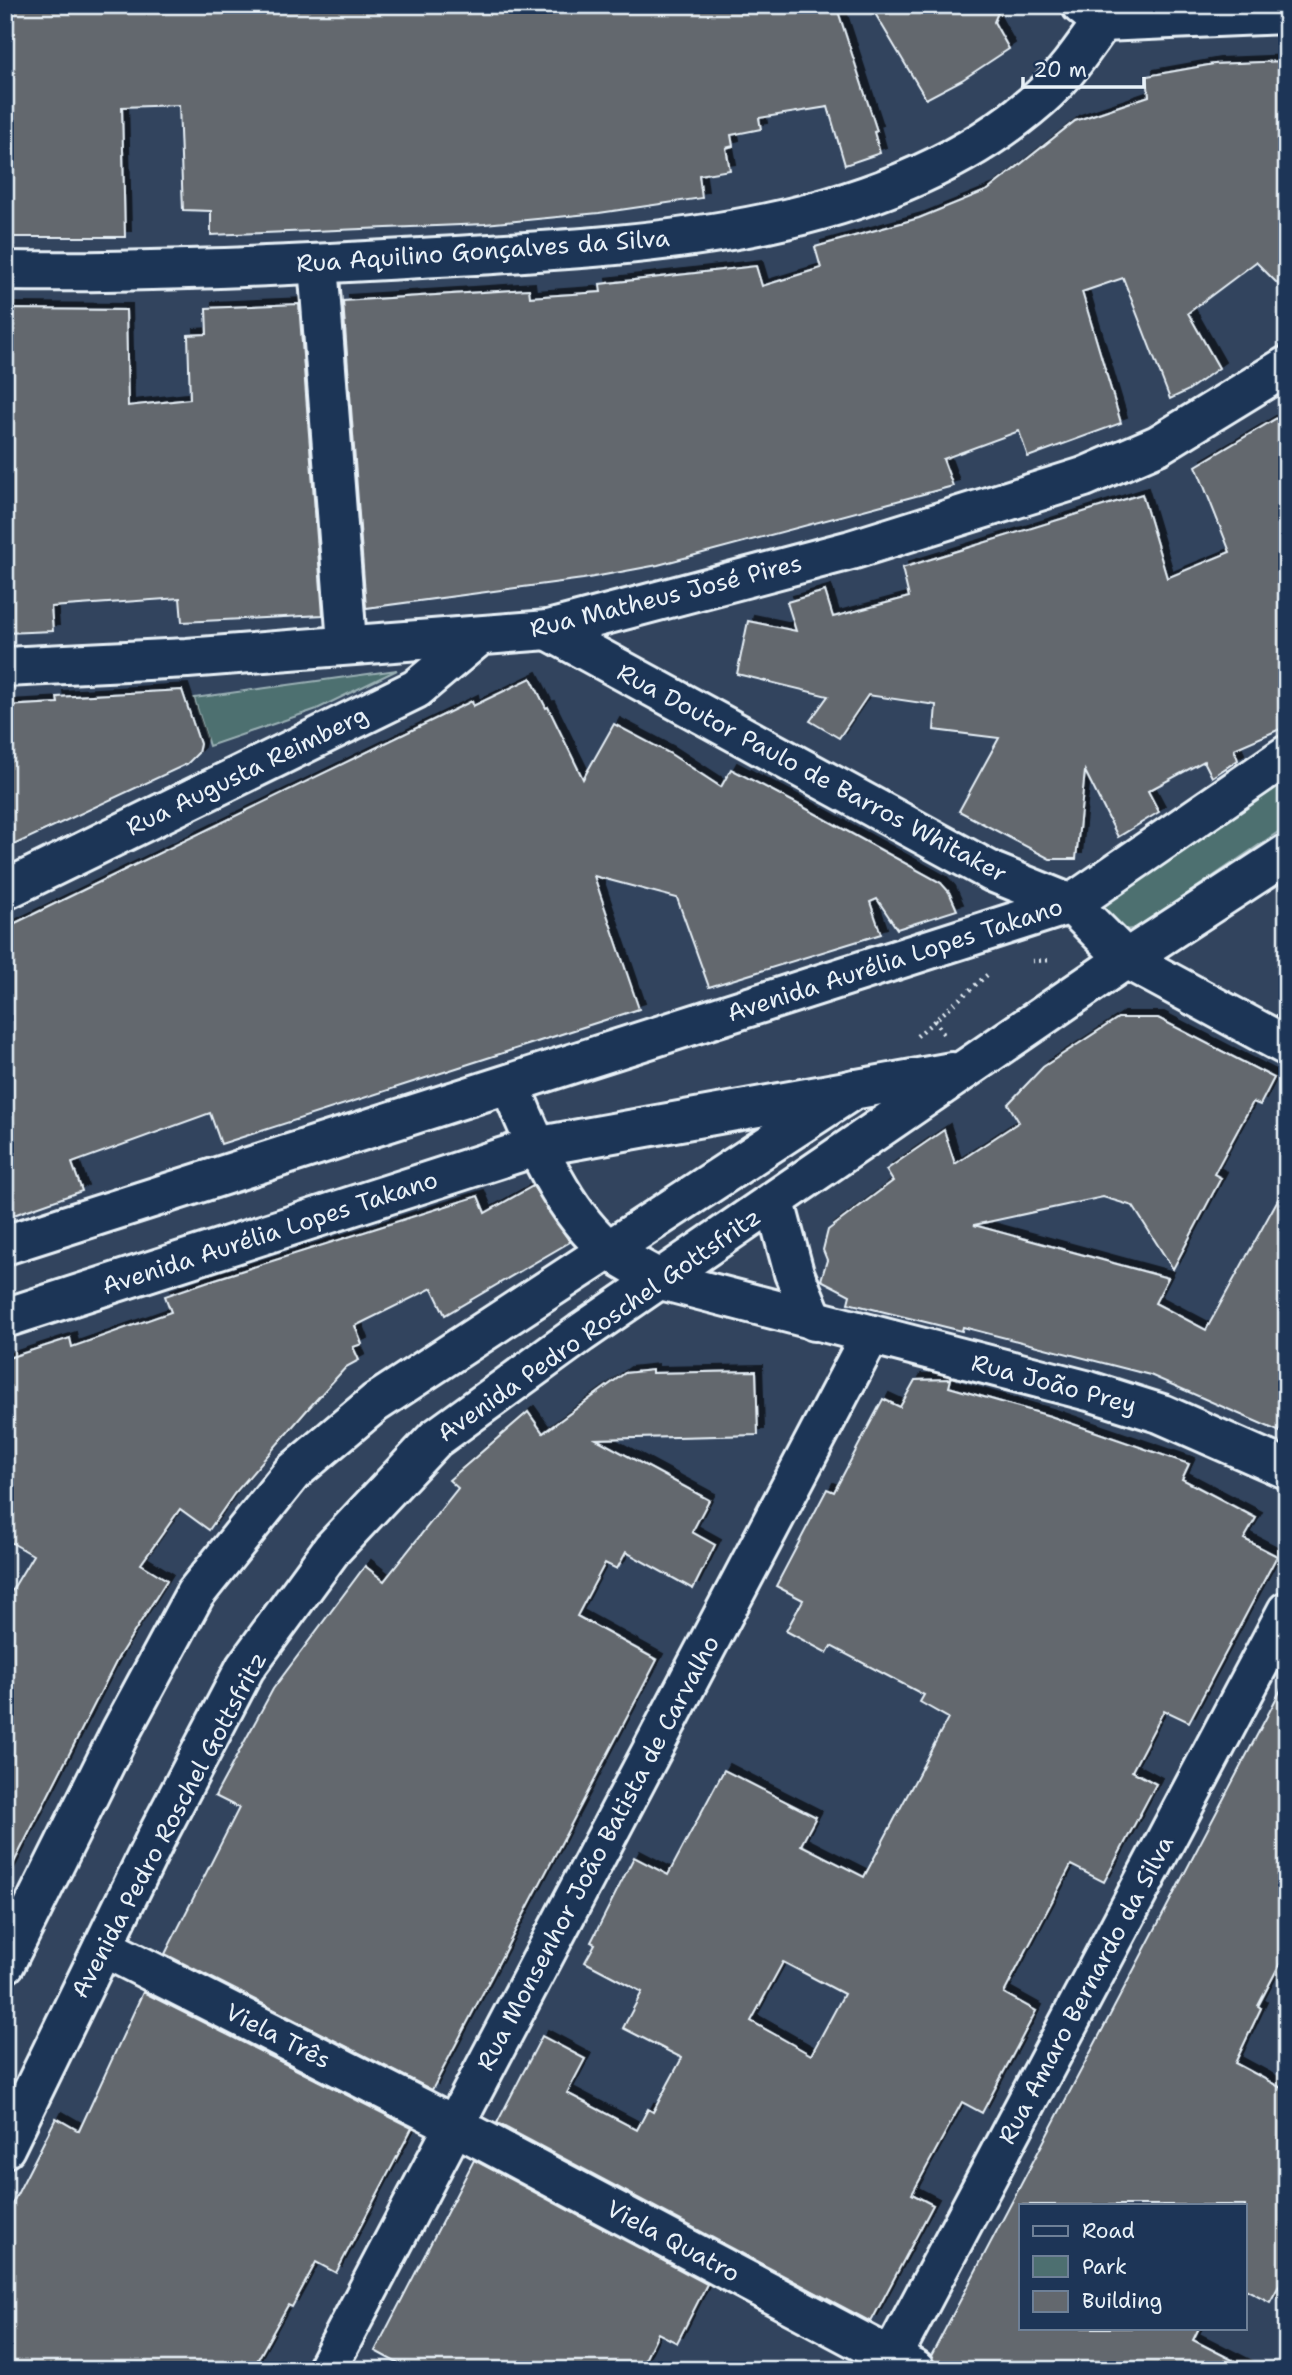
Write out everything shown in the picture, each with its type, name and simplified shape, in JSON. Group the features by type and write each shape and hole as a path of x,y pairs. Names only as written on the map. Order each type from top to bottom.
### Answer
{"street":[{"path":"1092,14 1287,14"},
{"name":"Rua Aquilino Gonçalves da Silva","path":"5,271 318,264 607,247 750,227 871,194 958,155 1001,129 1041,97 1074,62 1092,14"},
{"path":"318,264 347,643"},
{"name":"Rua Matheus José Pires","path":"5,667 187,658 347,643 478,637 548,629 851,550 1084,477 1158,445 1287,366"},
{"name":"Rua Doutor Paulo de Barros Whitaker","path":"548,629 992,872 1070,904 1126,959 1287,1046"},
{"name":"Rua Augusta Reimberg","path":"5,890 416,689 478,637"},
{"name":"Avenida Aurélia Lopes Takano","path":"5,1245 1070,904 1287,755"},
{"name":"Avenida Aurélia Lopes Takano","path":"5,1318 535,1147 965,1070 1126,959 1287,854"},
{"name":"Avenida Pedro Roschel Gottsfritz","path":"5,2148 103,1947 245,1668 332,1549 435,1440 581,1333 965,1070"},
{"path":"510,1084 535,1147"},
{"path":"5,1964 121,1731 195,1594 292,1473 375,1403 854,1089"},
{"name":"Rua João Prey","path":"535,1147 580,1218 610,1250 661,1280 1089,1391 1162,1414 1287,1469"},
{"path":"775,1202 788,1255 814,1321"},
{"name":"Rua Monsenhor João Batista de Carvalho","path":"326,2370 870,1336"},
{"name":"Rua Amaro Bernardo da Silva","path":"897,2366 1287,1611"},
{"name":"Viela Três","path":"103,1947 454,2125"},
{"name":"Viela Quatro","path":"454,2125 897,2366"}],"path":[{"path":"935,1020 993,970"}],"green space":[{"path":"397,670 317,709 209,746 194,698"},
{"path":"1287,774 1287,826 1137,928 1119,931 1102,916 1102,898"}],"building":[{"path":"5,5 836,5 877,131 874,132 880,153 845,165 828,107 759,118 761,129 731,135 733,146 726,148 730,170 699,175 702,198 599,213 485,224 211,235 211,211 183,210 179,105 122,107 125,237 5,237"},
{"path":"870,5 1001,5 994,22 1009,49 962,80 926,99"},
{"path":"1287,61 1287,293 1256,262 1188,313 1219,368 1187,391 1170,399 1123,278 1082,292 1121,423 1028,457 1019,431 943,459 953,486 658,565 583,579 366,608 343,301 529,289 530,297 601,292 600,284 756,266 762,286 821,268 815,247 919,218 988,190 1075,121 1149,96 1147,76 1214,64"},
{"path":"299,304 323,615 182,622 180,598 51,607 53,631 5,633 5,309 126,310 128,406 190,399 188,335 207,334 206,308"},
{"path":"1287,412 1287,726 1234,749 1238,760 1212,777 1204,761 1148,791 1159,812 1118,837 1085,771 1076,859 1050,859 959,811 999,738 934,730 936,705 868,695 839,738 810,721 828,696 737,674 748,621 796,631 787,602 825,591 833,617 909,597 902,568 1142,494 1167,578 1230,552 1196,466"},
{"path":"531,678 583,779 614,724 669,753 721,787 731,769 805,808 941,883 949,892 957,910 897,929 877,899 870,902 881,934 709,987 677,898 594,876 639,1009 221,1144 210,1113 72,1163 82,1191 5,1218 5,928 472,701 473,706"},
{"path":"182,690 200,744 198,753 187,764 5,849 5,706 58,703 57,697"},
{"path":"1118,1018 1158,1018 1274,1078 1260,1105 1253,1102 1214,1174 1221,1178 1173,1269 1133,1206 1103,1197 974,1225 1168,1278 1155,1303 1206,1330 1287,1183 1287,1435 1150,1375 963,1327 962,1331 848,1303 850,1295 821,1280 827,1260 823,1250 828,1230 893,1181 886,1170 944,1130 955,1164 1019,1122 1008,1104 1043,1067"},
{"path":"533,1186 570,1242 445,1315 432,1288 355,1326 362,1344 353,1347 359,1360 346,1367 307,1410 234,1494 209,1530 180,1509 141,1564 167,1580 119,1656 5,1880 5,1602 33,1555 5,1539 5,1359 70,1338 72,1347 171,1312 165,1296 478,1196 485,1213"},
{"path":"652,1370 652,1373 756,1371 758,1435 596,1439 709,1500 692,1532 715,1545 693,1589 626,1552 617,1569 605,1563 577,1616 657,1660 432,2090 165,1954 239,1808 215,1796 273,1689 365,1566 384,1581 458,1488 449,1480 528,1412 543,1433 625,1373"},
{"path":"951,1379 949,1387 1050,1416 1189,1464 1182,1479 1256,1518 1244,1539 1277,1556 1189,1722 1164,1710 1132,1771 1156,1784 1104,1882 1071,1865 1004,1993 1036,2011 982,2113 962,2102 912,2194 933,2205 871,2322 497,2123 542,2036 585,2059 567,2093 637,2130 648,2109 653,2112 682,2058 623,2028 642,1992 585,1962 595,1944 591,1942 634,1857 668,1875 724,1770 816,1817 801,1845 864,1877 948,1718 920,1702 924,1695 831,1646 827,1653 786,1631 803,1600 776,1586 827,1489 834,1492 883,1399 900,1407 915,1380","holes":["783,1962 844,1994 811,2055 751,2021"]},
{"path":"1287,1678 1287,1950 1258,2006 1261,2008 1235,2063 1287,2091 1287,2271 1270,2302 1246,2290 1246,2204 1019,2204 1019,2330 1198,2330 1193,2340 1252,2370 937,2370 931,2356"},
{"path":"143,1992 412,2128 336,2273 316,2262 292,2307 288,2305 252,2370 5,2370 5,2218 56,2118 79,2131"},
{"path":"474,2160 707,2284 677,2343 658,2333 640,2370 410,2370 375,2351"}]}
